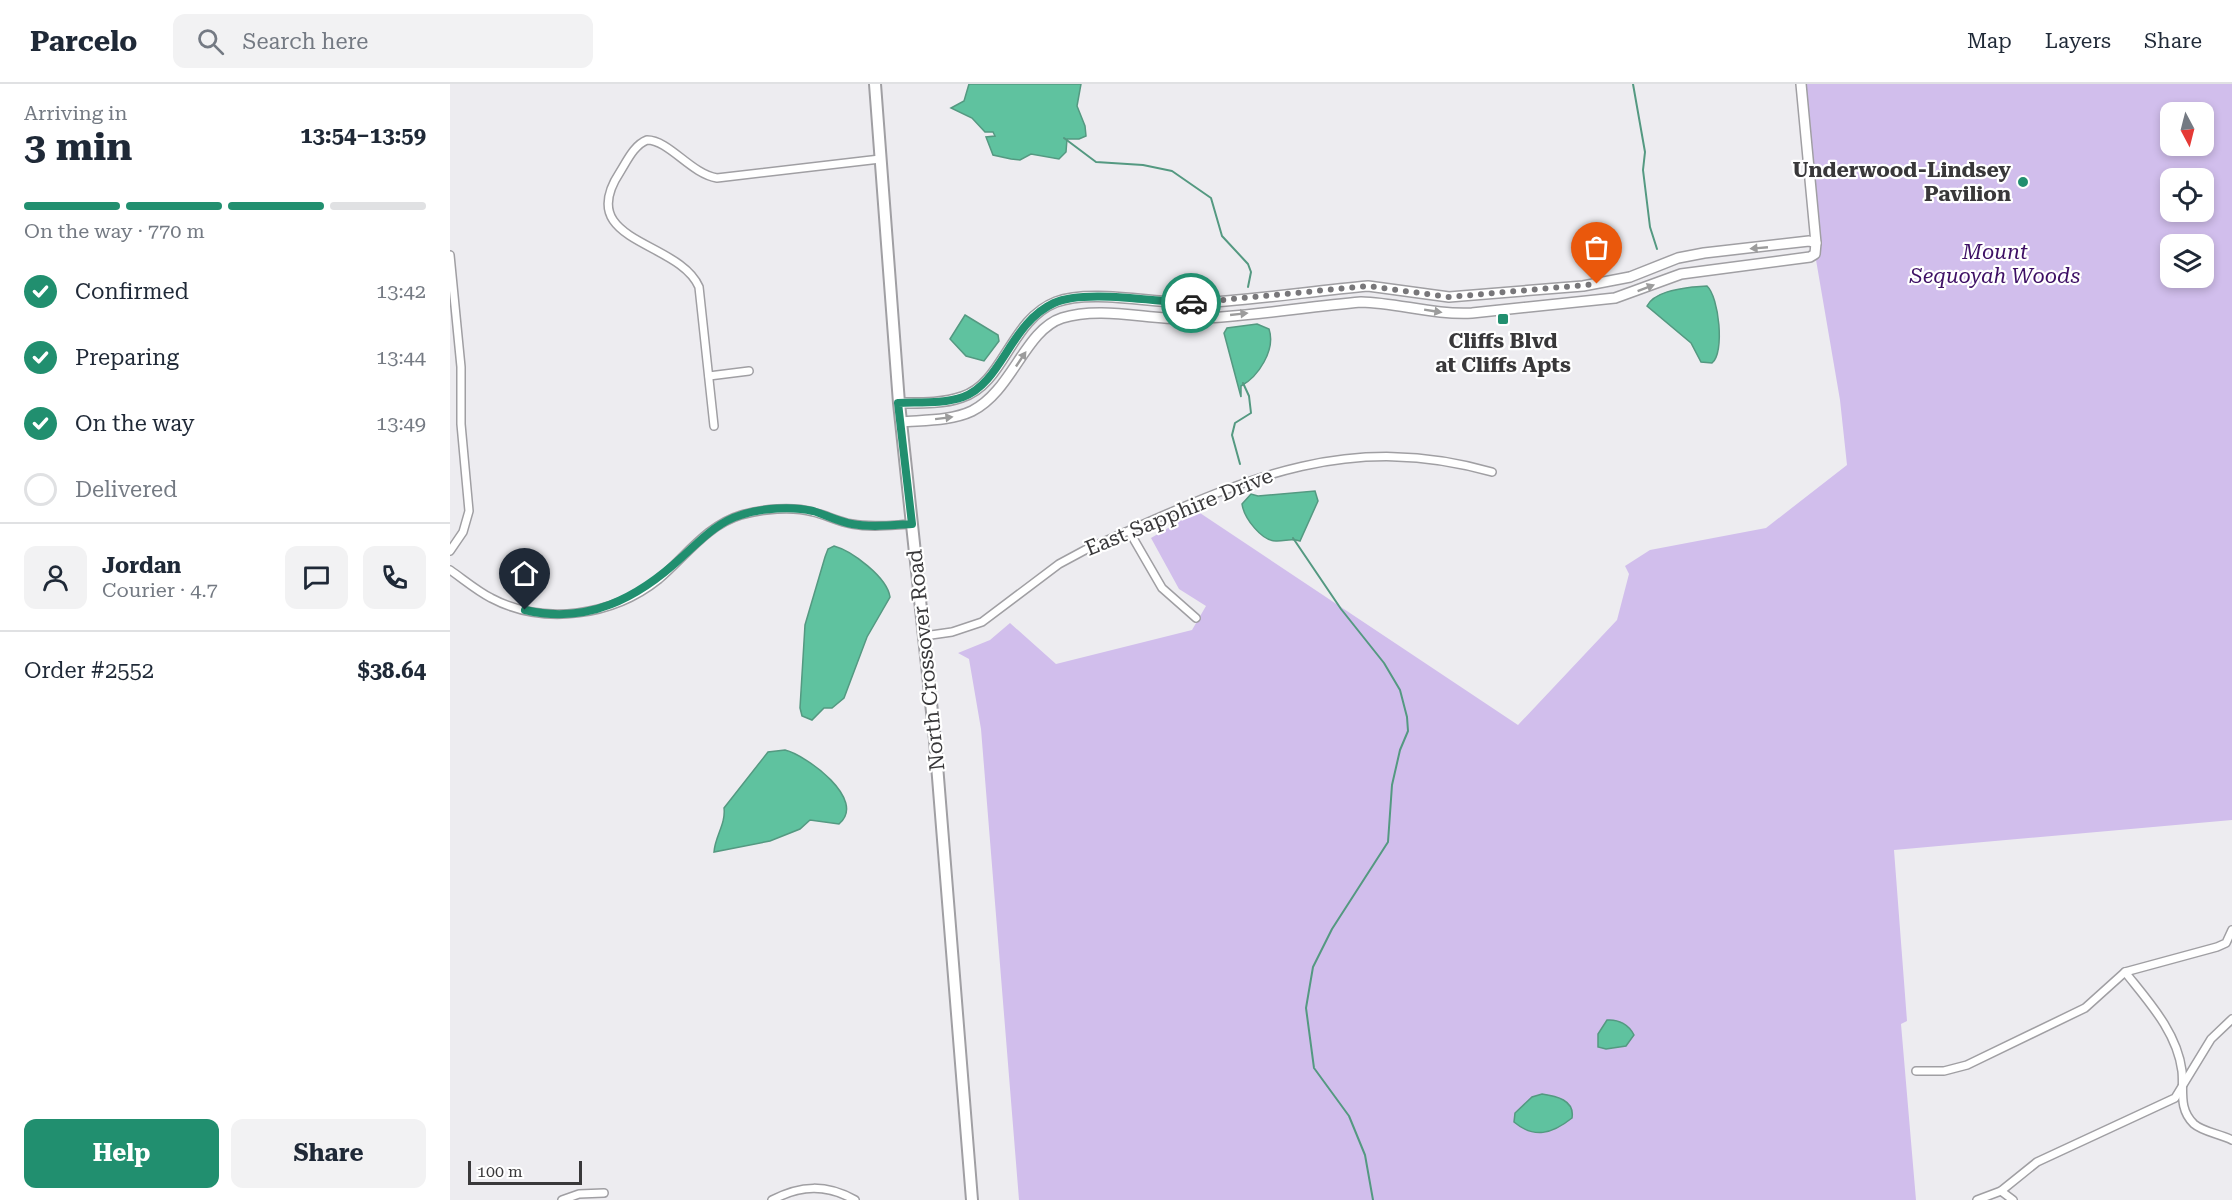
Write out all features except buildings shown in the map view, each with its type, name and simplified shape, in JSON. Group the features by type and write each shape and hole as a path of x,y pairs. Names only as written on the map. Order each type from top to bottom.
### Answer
{"main road":[{"name":"North Crossover Road","path":"875,84 898,403 924,636 972,1200"}],"street":[{"path":"901,422 950,418 971,412 997,394 1034,340 1048,325 1077,314 1186,319 1361,302 1388,303 1451,314 1472,313 1615,298 1682,274 1700,270 1803,260 1815,254 1816,243 1801,84"},
{"path":"714,426 700,294 696,280 687,270 614,222 608,211 607,200 613,183 638,146 646,140 657,142 702,174 717,178 880,159"},
{"path":"898,403 936,402 974,392 990,376 1019,330 1032,317 1055,302 1071,298 1193,303 1368,286 1435,296 1471,297 1610,282 1678,258 1697,254 1809,241 1816,243"},
{"path":"1697,254 1700,270"},
{"path":"450,255 461,367 461,424 469,511 463,532 450,551"},
{"path":"709,376 749,371"},
{"name":"East Sapphire Drive","path":"924,636 965,629 982,622 1059,564 1251,478 1325,461 1386,456 1425,458 1492,471"},
{"path":"450,570 491,598 513,607 556,614 593,611 614,605 658,580 709,533 740,515 795,508 851,524 912,524"},
{"path":"1129,531 1162,588 1196,618"},
{"path":"1916,1071 1944,1071 1967,1065 2085,1008 2125,972 2217,946 2226,942 2232,930"},
{"path":"2125,972 2167,1026 2182,1071 2182,1091 2187,1115 2195,1126 2232,1140"},
{"path":"1977,1200 2001,1191 2037,1162 2169,1102 2182,1091 2211,1039 2232,1019"},
{"path":"772,1200 789,1192 814,1187 837,1191 855,1200"},
{"path":"2001,1191 2013,1200"},
{"path":"562,1200 579,1194 604,1193"}],"green space":[{"name":"Mount Sequoyah Woods","path":"1801,84 2232,84 2232,820 1894,850 1907,1021 1901,1024 1916,1200 1019,1200 981,729 969,659 958,653 990,640 1010,623 1056,664 1192,630 1206,606 1179,589 1151,538 1197,511 1518,725 1617,620 1629,574 1625,566 1650,550 1766,528 1847,465 1840,400 1815,254"}],"shaded area":[{"path":"969,84 1081,84 1077,106 1085,126 1086,136 1079,139 1067,139 1066,152 1059,159 1031,154 1020,160 993,155 986,137 995,136 993,132 985,132 972,118 951,108 964,101"},
{"path":"1707,286 1715,301 1719,337 1716,357 1712,363 1701,362 1691,343 1647,306 1650,301 1661,294"},
{"path":"965,315 998,335 999,341 984,361 966,356 950,339"},
{"path":"1257,324 1269,329 1270,346 1259,370 1241,386 1241,397 1224,333 1227,328"},
{"path":"1315,491 1318,501 1300,541 1277,541 1265,538 1250,522 1243,510 1242,504 1251,494 1258,496"},
{"path":"834,546 850,553 876,573 883,581 890,597 867,637 844,698 832,708 824,708 812,720 802,716 800,708 805,625 825,557 828,549"},
{"path":"785,750 806,760 831,780 846,803 846,814 839,824 810,820 800,829 770,841 714,852 724,808 768,752"},
{"path":"1607,1020 1619,1022 1632,1031 1634,1035 1626,1046 1606,1049 1598,1047 1598,1034"},
{"path":"1542,1094 1568,1103 1571,1107 1572,1118 1557,1128 1543,1132 1529,1131 1514,1122 1515,1113 1532,1097"}],"waterway":[{"path":"1633,84 1645,152 1643,170 1650,227 1657,249"},
{"path":"1064,138 1096,162 1143,165 1172,171 1211,198 1222,236 1248,264 1251,272 1248,287"},
{"path":"1240,464 1232,435 1235,423 1251,413 1249,396 1243,383"},
{"path":"1293,538 1341,609 1384,663 1400,690 1407,717 1408,731 1400,750 1392,785 1388,842 1332,929 1313,967 1306,1008 1314,1068 1349,1116 1365,1155 1373,1200"}],"way so far":[{"path":"1191,303 1368,286 1388,287 1435,296 1471,297 1597,284"}],"place":[{"name":"Underwood-Lindsey Pavilion","path":"2023,182"},
{"name":"Cliffs Blvd at Cliffs Apts","path":"1503,319"}],"route":[{"path":"525,610 556,614 593,611 614,605 658,580 709,533 740,515 795,508 851,524 873,526 912,524 898,403 936,402 974,392 990,376 1019,330 1039,311 1055,302 1071,298 1092,297 1191,303"}]}
